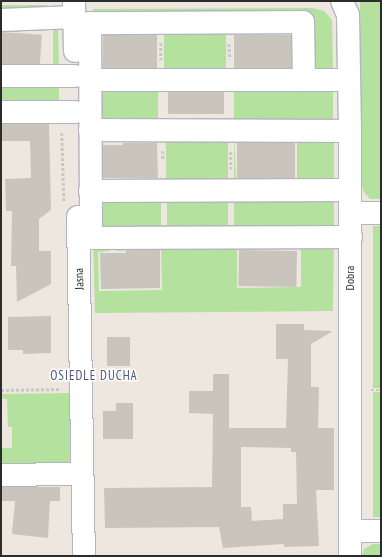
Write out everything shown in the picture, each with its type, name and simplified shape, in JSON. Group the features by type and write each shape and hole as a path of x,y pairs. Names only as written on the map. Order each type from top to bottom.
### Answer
{"street":[{"name":"Dobra","path":"345,2 348,15 351,213 350,556"},
{"path":"1,20 74,9"},
{"name":"Jasna","path":"74,9 82,78 75,112 82,389 84,556"},
{"path":"304,80 303,22 90,23 82,78 90,130 91,238 351,238"},
{"path":"1,76 348,80"},
{"path":"1,112 75,112"},
{"path":"90,130 350,131"},
{"path":"90,191 350,190"},
{"path":"351,213 381,213"},
{"path":"1,475 70,474"},
{"path":"350,531 381,531"}],"path":[{"path":"231,130 231,190"},
{"path":"1,390 82,389"}],"green space":[{"path":"360,1 381,1 381,199 370,199 364,192 362,186"},
{"path":"1,5 48,5 48,12 1,12"},
{"path":"313,8 324,11 332,20 333,69 306,70 305,21 92,22 93,9"},
{"path":"164,25 226,25 226,77 164,77"},
{"path":"53,28 58,29 59,70 53,70"},
{"path":"1,79 59,79 59,108 1,108"},
{"path":"93,83 158,83 158,127 93,127"},
{"path":"234,83 333,83 333,126 234,126"},
{"path":"166,133 228,133 228,187 166,187"},
{"path":"234,133 236,179 297,179 297,141 334,134 334,187 234,187"},
{"path":"167,193 228,193 228,235 167,235"},
{"path":"234,193 334,193 334,234 234,234"},
{"path":"93,194 161,194 161,235 93,235"},
{"path":"373,226 381,226 381,388 373,388"},
{"path":"288,240 334,240 333,311 95,313 93,241 110,241 110,251 98,252 99,291 162,290 161,245 124,246 124,251 116,251 116,241 282,241 282,248 276,249 276,244 237,244 237,288 301,287 301,248 288,248"},
{"path":"373,392 381,392 381,517 373,517"},
{"path":"71,393 72,469 1,470 1,448 12,448 12,427 8,427 7,399 1,398 1,394"},
{"path":"373,544 381,544 381,556 362,556 364,549"}],"building":[{"path":"1,32 42,35 40,67 1,64"},
{"path":"103,35 157,35 157,68 103,68"},
{"path":"234,35 291,35 291,68 234,68"},
{"path":"168,92 224,92 224,114 168,114"},
{"path":"1,124 49,124 51,210 39,219 39,251 51,251 51,284 17,302 16,266 11,266 12,211 6,211 5,179 31,178 30,141 1,141"},
{"path":"123,143 157,143 158,178 103,178 103,145 123,145"},
{"path":"237,143 295,143 295,178 237,178"},
{"path":"125,250 160,250 160,288 101,289 100,253 126,253"},
{"path":"239,250 297,251 296,287 238,286"},
{"path":"51,316 51,353 23,354 23,350 8,350 8,317"},
{"path":"276,324 304,324 304,330 333,331 311,344 311,387 319,387 318,428 334,428 334,490 316,490 319,546 284,547 284,544 223,548 219,527 105,528 104,488 212,487 213,414 189,413 189,391 213,391 213,374 229,374 229,428 286,428 288,359 276,359","holes":["241,447 291,448 291,452 296,452 297,504 283,504 283,519 252,521 251,507 241,507"]},
{"path":"107,337 130,337 130,366 107,366"},
{"path":"116,403 133,403 133,439 103,439 103,411 116,411"},
{"path":"1,487 60,487 60,501 50,501 48,538 12,534 15,501 1,501"}],"district":[{"name":"OSIEDLE DUCHA","path":"94,376"}]}
